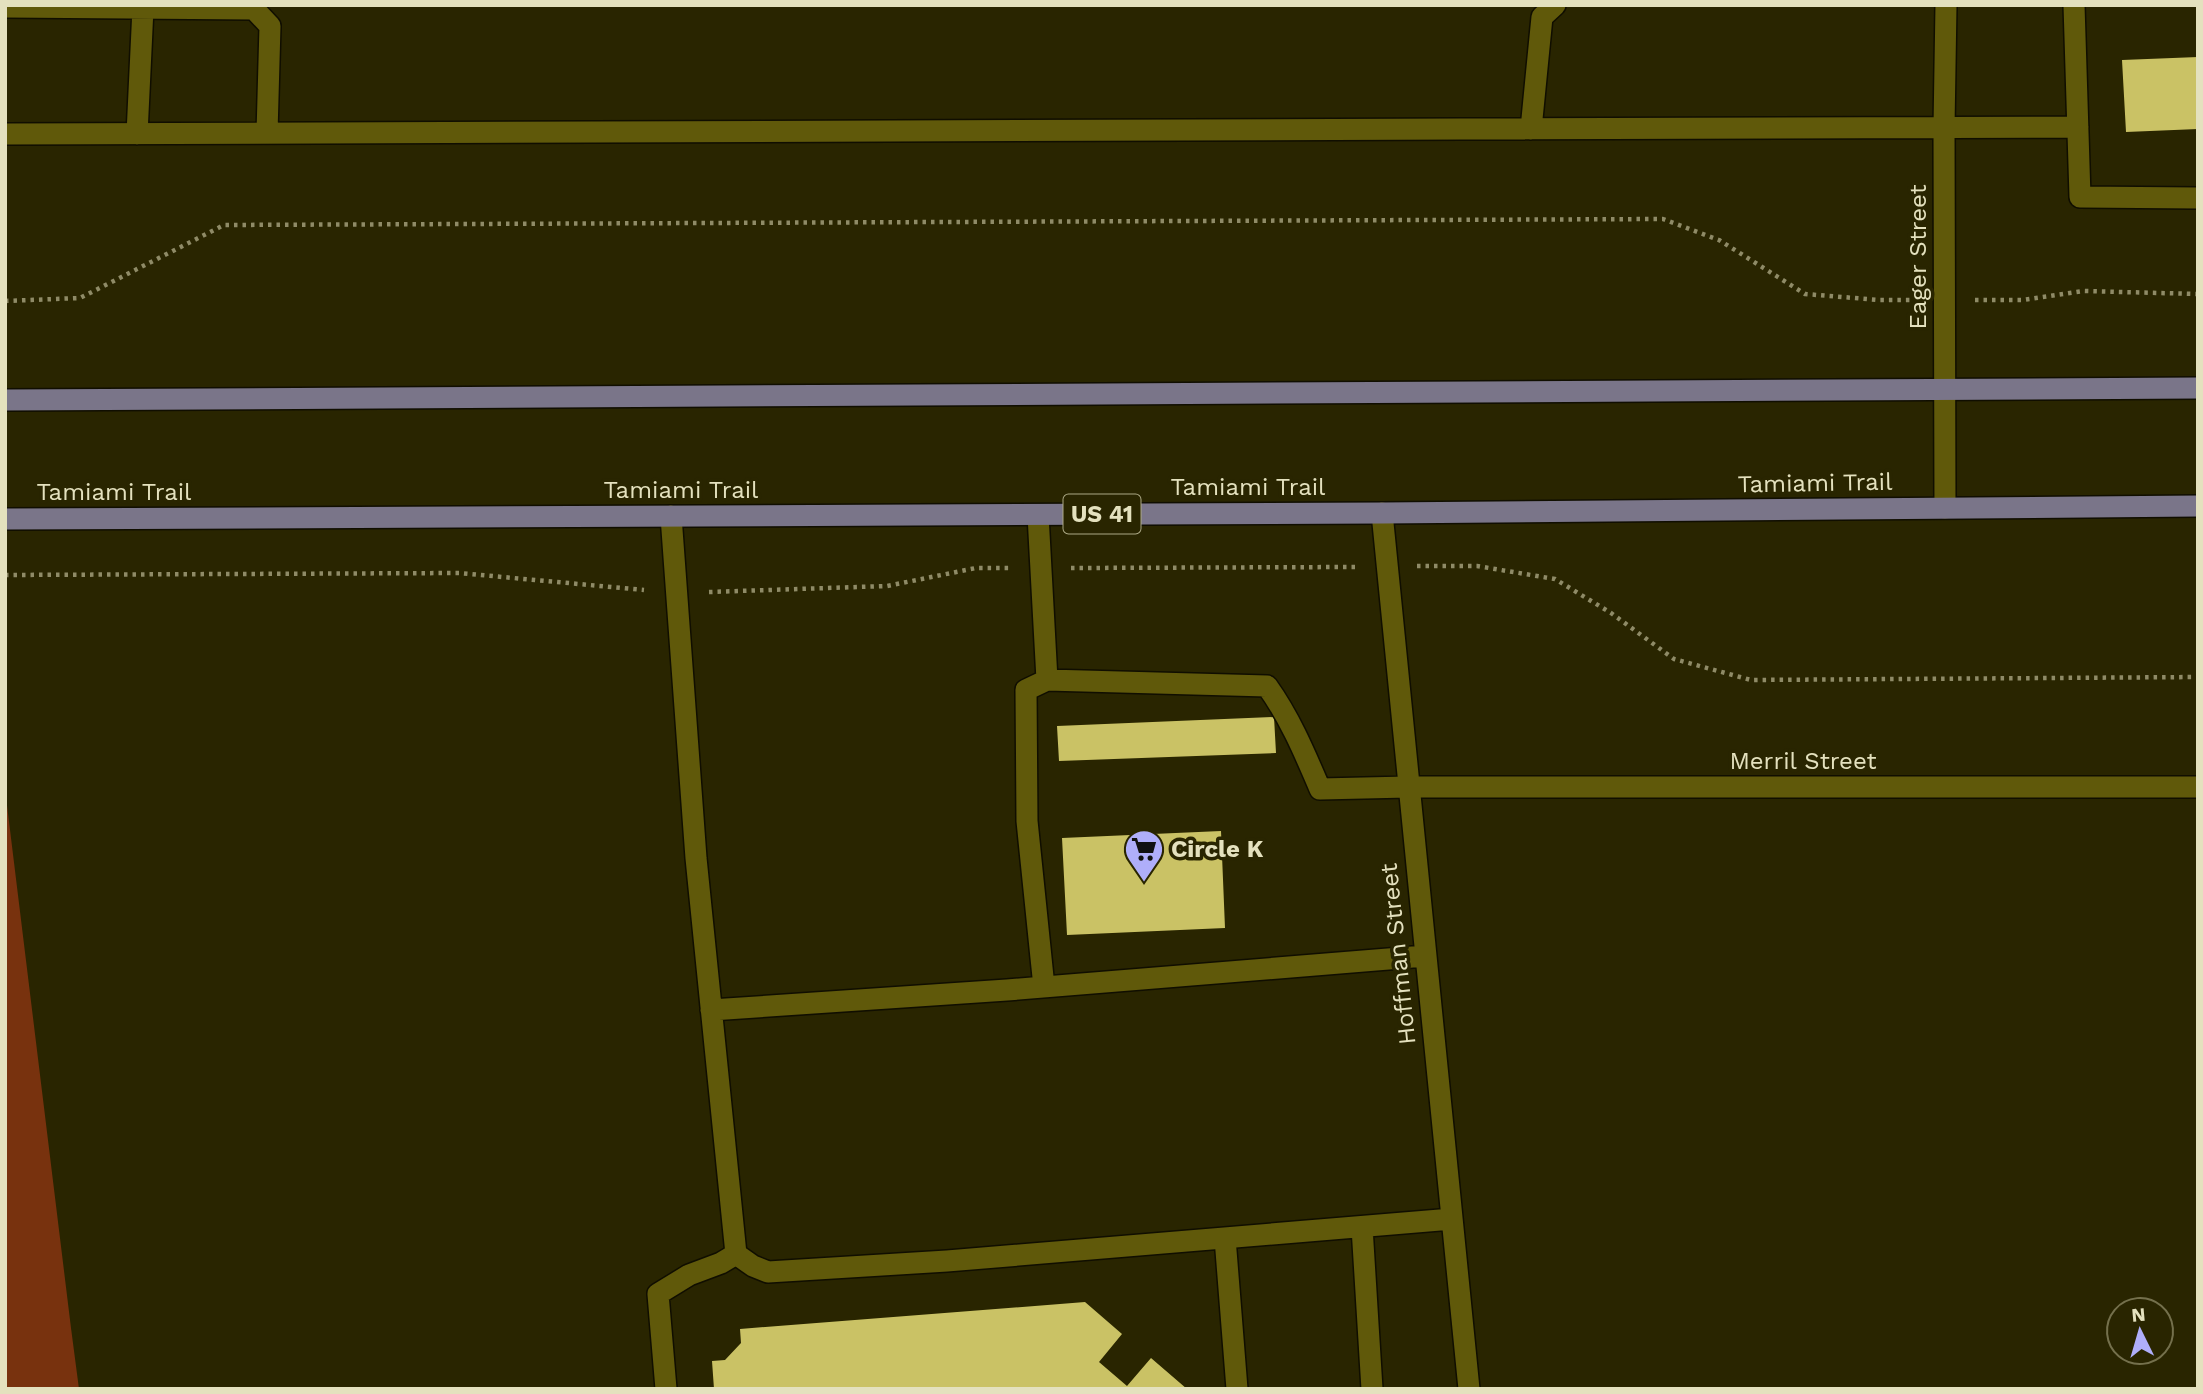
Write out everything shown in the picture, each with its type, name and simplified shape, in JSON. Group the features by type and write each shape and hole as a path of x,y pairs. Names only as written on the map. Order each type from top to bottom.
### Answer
{"main road":[{"path":"5,400 2198,388"},
{"name":"Tamiami Trail","path":"5,519 1382,513 2198,506"}],"street":[{"path":"1531,129 1542,17 1555,5"},
{"name":"Eager Street","path":"1945,508 1946,5"},
{"path":"2074,5 2080,197 2198,198"},
{"path":"5,7 254,9 270,26 267,133"},
{"path":"137,134 144,8"},
{"path":"5,134 2078,127"},
{"name":"Hoffman Street","path":"1382,513 1469,1389"},
{"path":"1038,515 1047,680 1026,690 1027,821 1044,987"},
{"path":"671,516 696,858 736,1254 753,1266 768,1272 947,1261 1452,1219"},
{"name":"Merril Street","path":"1047,680 1268,686 1305,752 1320,789 2198,787"},
{"path":"711,1010 1044,987 1425,956"},
{"path":"1362,1227 1372,1389"},
{"path":"1224,1238 1237,1389"},
{"path":"666,1389 658,1294 689,1275 722,1263 736,1254"}],"path":[{"path":"5,301 80,298 225,225 1662,219 1718,240 1805,294 1879,300 2022,300 2084,291 2198,294"},
{"path":"5,575 459,573 677,593 887,586 976,568 1477,566 1555,579 1611,613 1674,659 1751,680 2198,677"}],"shaded area":[{"path":"5,789 71,1328 79,1389 5,1389"}],"building":[{"path":"2198,57 2198,129 2126,132 2122,60"},
{"path":"1274,717 1276,753 1059,761 1057,726"},
{"name":"Circle K","path":"1221,831 1225,928 1067,935 1062,838"},
{"path":"1085,1302 1122,1334 1099,1362 1127,1386 1151,1358 1187,1389 714,1389 712,1361 725,1360 741,1343 740,1329"}],"place":[{"name":"Circle K","path":"1144,883"}]}
